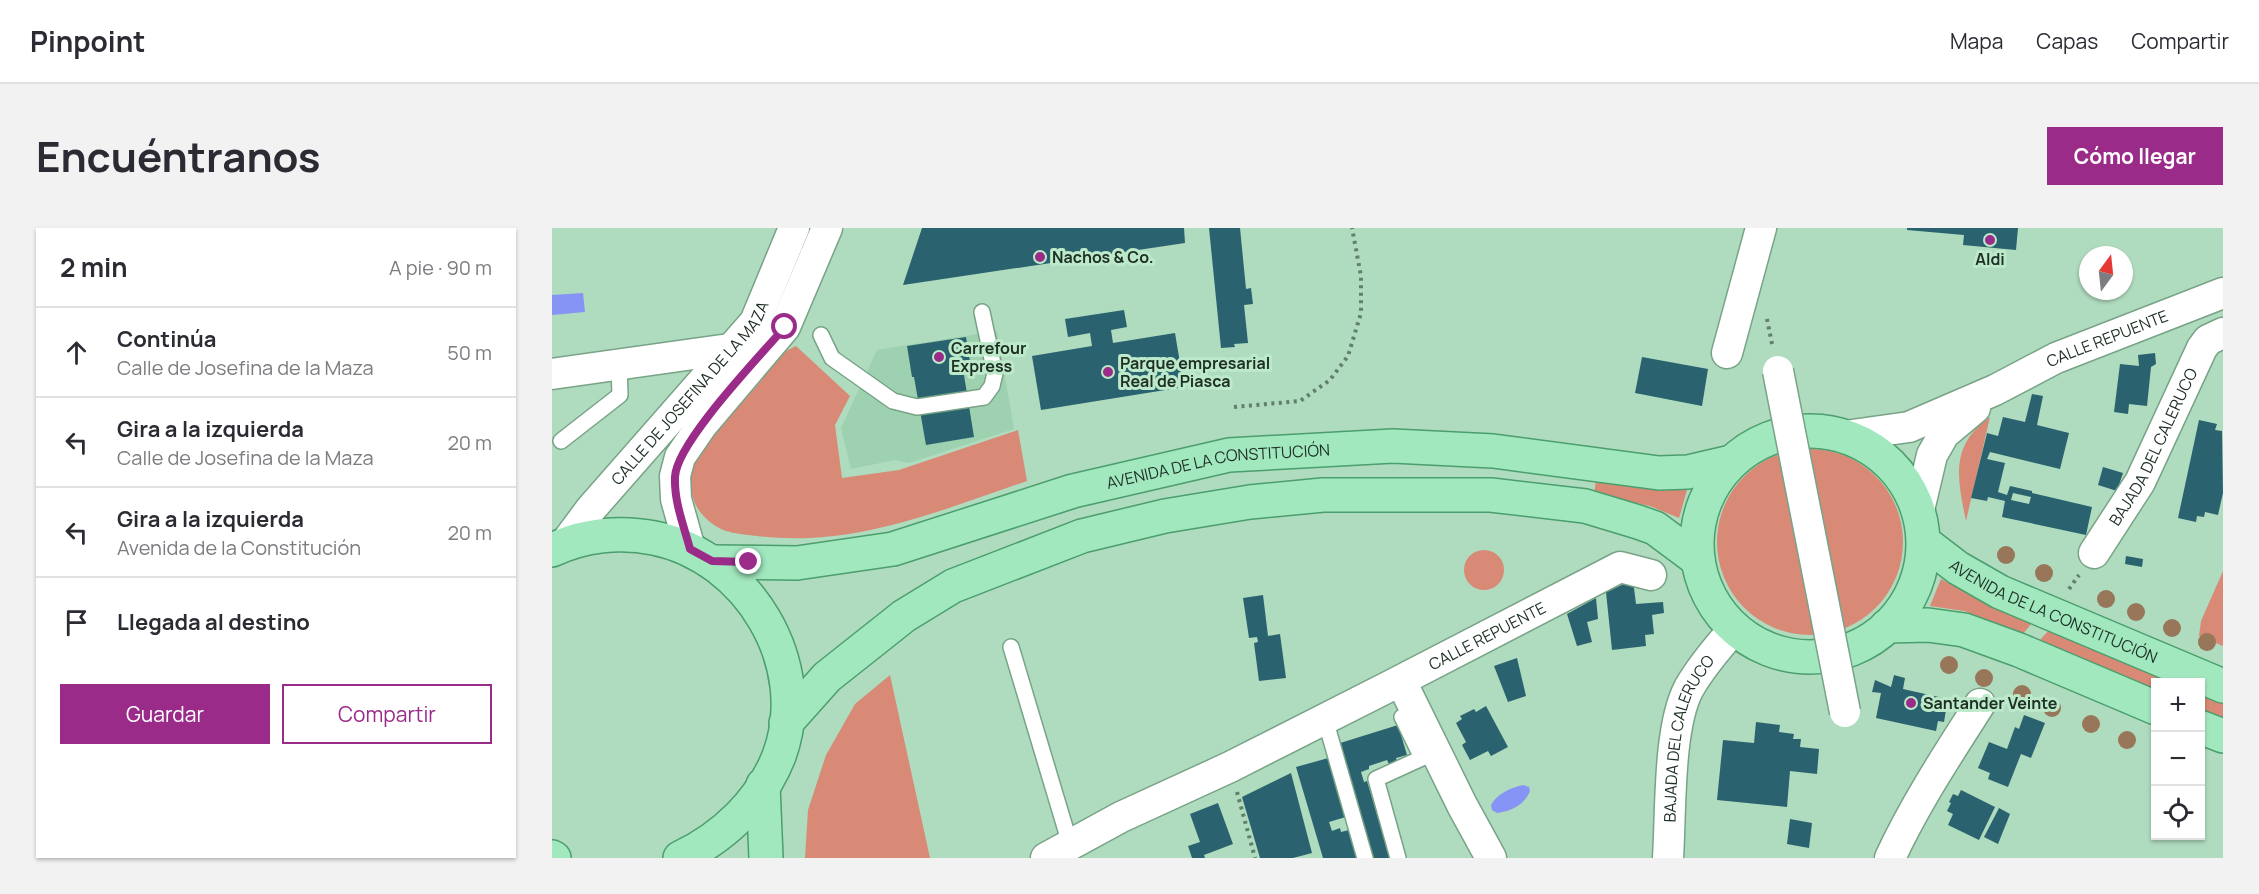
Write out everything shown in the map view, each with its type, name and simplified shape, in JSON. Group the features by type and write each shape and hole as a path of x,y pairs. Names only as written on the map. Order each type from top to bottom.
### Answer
{"main road":[{"path":"1813,430 1845,436 1869,445 1888,460 1912,490 1921,526 1920,574 1909,600 1887,626 1865,642 1848,650 1811,657 1783,654 1757,645 1734,628 1717,609 1704,586 1698,560 1698,532 1704,505 1714,485 1731,462 1752,446 1785,433 1813,430"},
{"name":"AVENIDA DE LA CONSTITUCIÓN","path":"701,555 797,563 893,549 1073,491 1229,455 1393,446 1493,451 1659,472 1688,472 1731,462"},
{"path":"786,723 827,677 904,616 953,586 1082,536 1165,516 1250,502 1323,495 1491,495 1585,506 1638,522 1656,528 1698,560"},
{"name":"AVENIDA DE LA CONSTITUCIÓN","path":"1921,526 1958,568 2000,592 2223,686"},
{"path":"558,547 589,538 640,535 665,540 701,555 741,586 763,615 779,649 786,686 786,723 779,756 747,809 726,830 702,848 680,858"},
{"path":"1887,626 1928,625 1964,630 2019,650 2151,706"},
{"path":"2205,729 2223,736"},
{"path":"763,785 766,858"}],"street":[{"name":"CALLE DE JOSEFINA DE LA MAZA","path":"558,547 755,322 794,228"},
{"name":"CALLE DE JOSEFINA DE LA MAZA","path":"701,555 676,499 675,476 680,457 702,424 785,327 827,228"},
{"path":"1728,353 1761,228"},
{"name":"CALLE REPUENTE","path":"1845,436 1909,428 1995,390 2056,358 2223,293"},
{"path":"2184,310 2194,328 2218,342"},
{"name":"BAJADA DEL CALERUCO","path":"2094,553 2140,482 2194,361 2218,342"},
{"path":"552,374 729,349"},
{"path":"619,365 652,370 669,378 686,400"},
{"path":"1778,371 1845,712"},
{"name":"CALLE REPUENTE","path":"1921,526 1924,482 1932,455 1944,434 1995,390"},
{"name":"CALLE REPUENTE","path":"1058,851 1121,817 1230,767 1325,719 1620,567 1651,575"},
{"name":"BAJADA DEL CALERUCO","path":"1668,858 1675,740 1679,715 1689,689 1713,653 1734,628"},
{"path":"1394,684 1491,858"},
{"path":"1890,858 1901,834 1980,704"}],"lane":[{"path":"821,335 832,358 893,401 917,407 984,397 992,386 995,373 981,312"},
{"path":"561,441 620,395 619,365"},
{"path":"1011,647 1058,851"},
{"path":"1394,684 1422,758 1376,779 1398,858"},
{"path":"1325,719 1365,858"}],"path":[{"path":"1234,408 1300,401 1330,380 1348,356 1361,313 1361,276 1352,228"},
{"path":"1230,767 1256,858"}],"shaded area":[{"path":"997,331 1014,429 909,463 895,460 851,469 841,428 877,350"},
{"path":"796,346 850,396 835,425 842,478 899,470 1018,430 1027,481 928,515 861,532 827,537 757,536 726,531 713,525 701,513 692,494 691,474 698,452 712,433 755,388 780,355"},
{"path":"1990,417 1966,521 1959,477 1962,451 1977,428"},
{"path":"1810,449 1846,456 1876,476 1896,506 1903,542 1896,578 1876,608 1846,628 1810,635 1774,628 1744,608 1724,578 1717,542 1724,506 1744,476 1774,456"},
{"path":"1596,480 1656,489 1687,490 1679,518 1650,506 1594,494"},
{"path":"1484,550 1498,556 1504,570 1498,584 1484,590 1470,584 1464,570 1470,556"},
{"path":"2223,571 2223,646 2199,636 2201,621"},
{"path":"1941,579 2032,623 2022,635 1964,611 1930,606"},
{"path":"2049,630 2164,678 2151,678 2151,689 2039,641"},
{"path":"890,675 930,858 805,858 808,810 826,755 855,704"},
{"path":"2205,696 2223,703 2223,719 2205,712"}],"water":[{"path":"583,293 585,312 552,315 552,295"},
{"path":"1523,785 1529,787 1530,791 1521,804 1502,812 1497,813 1492,810 1491,805 1501,794"}],"building":[{"path":"922,228 1184,228 1185,243 903,285"},
{"path":"1209,228 1240,228 1246,289 1251,288 1253,304 1244,305 1248,343 1234,344 1235,347 1221,348"},
{"name":"Aldi","path":"1907,228 2018,228 2016,250 1963,245 1964,235 1907,230"},
{"name":"Parque empresarial Real de Piasca","path":"1124,310 1127,327 1111,330 1113,343 1175,333 1184,387 1041,410 1032,356 1092,346 1090,333 1068,337 1065,319"},
{"path":"966,337 971,368 963,369 974,437 926,445 907,346"},
{"path":"2155,353 2156,364 2151,367 2147,406 2129,404 2128,414 2114,412 2120,364 2139,366 2138,355"},
{"path":"1642,357 1708,369 1702,406 1635,393"},
{"path":"2032,394 2043,396 2037,425 2069,433 2060,469 1990,452 1987,459 2005,463 1998,492 2007,495 2010,486 2092,507 2086,535 2002,517 2005,501 1988,497 1987,501 1971,498 1987,433 1998,436 2003,417 2025,422","holes":["2013,493 2031,497 2029,504 2011,500"]},
{"path":"2199,420 2217,424 2215,430 2222,431 2223,493 2218,515 2205,512 2204,517 2197,516 2196,522 2178,518"},
{"path":"2103,467 2123,473 2117,491 2098,485"},
{"path":"2126,556 2143,559 2142,567 2125,564"},
{"path":"1633,580 1636,604 1663,602 1664,613 1652,615 1654,634 1645,635 1646,646 1612,650 1606,592"},
{"path":"1263,595 1268,636 1280,634 1286,678 1259,681 1254,643 1258,642 1257,637 1249,638 1243,598"},
{"path":"1596,598 1598,619 1587,622 1592,642 1577,646 1567,614"},
{"path":"1517,658 1526,696 1508,702 1494,666"},
{"name":"Santander Veinte","path":"1894,675 1905,678 1903,689 1943,698 1941,709 1946,710 1944,722 1938,721 1936,731 1876,718 1881,693 1872,692 1875,680 1891,687"},
{"path":"1486,706 1508,747 1491,756 1488,751 1470,760 1462,745 1466,742 1456,723 1462,719 1460,716 1474,709 1476,712"},
{"path":"2024,715 2045,723 2031,758 2021,754 2008,787 1988,779 1990,773 1978,768 1989,742 2007,749 2015,727 2019,729"},
{"path":"1756,722 1780,725 1779,732 1794,734 1793,739 1801,739 1800,747 1819,749 1817,774 1790,771 1787,807 1717,800 1723,740 1754,743"},
{"path":"1398,725 1407,755 1396,758 1397,761 1389,764 1387,760 1369,766 1369,769 1361,772 1364,782 1367,781 1390,858 1369,858 1337,744"},
{"path":"1332,757 1349,816 1329,822 1332,831 1340,828 1341,832 1353,829 1361,858 1323,858 1296,767"},
{"path":"1291,773 1312,853 1293,858 1260,858 1242,797"},
{"path":"1961,790 1995,807 1979,840 1948,825 1953,814 1947,811 1951,803 1949,802 1953,794 1958,796"},
{"path":"1218,803 1233,844 1204,855 1205,858 1192,858 1188,846 1200,842 1190,814"},
{"path":"1999,808 2010,814 1998,844 1984,837"},
{"path":"1790,819 1812,823 1809,848 1787,844"}],"place":[{"name":"Aldi","path":"1990,240"},
{"name":"Nachos & Co.","path":"1040,257"},
{"name":"Carrefour Express","path":"939,357"},
{"name":"Parque empresarial Real de Piasca","path":"1108,372"},
{"name":"Santander Veinte","path":"1911,703"}],"route":[{"path":"749,562 712,561 690,549 676,499 675,476 680,457 702,424 785,327"}]}
